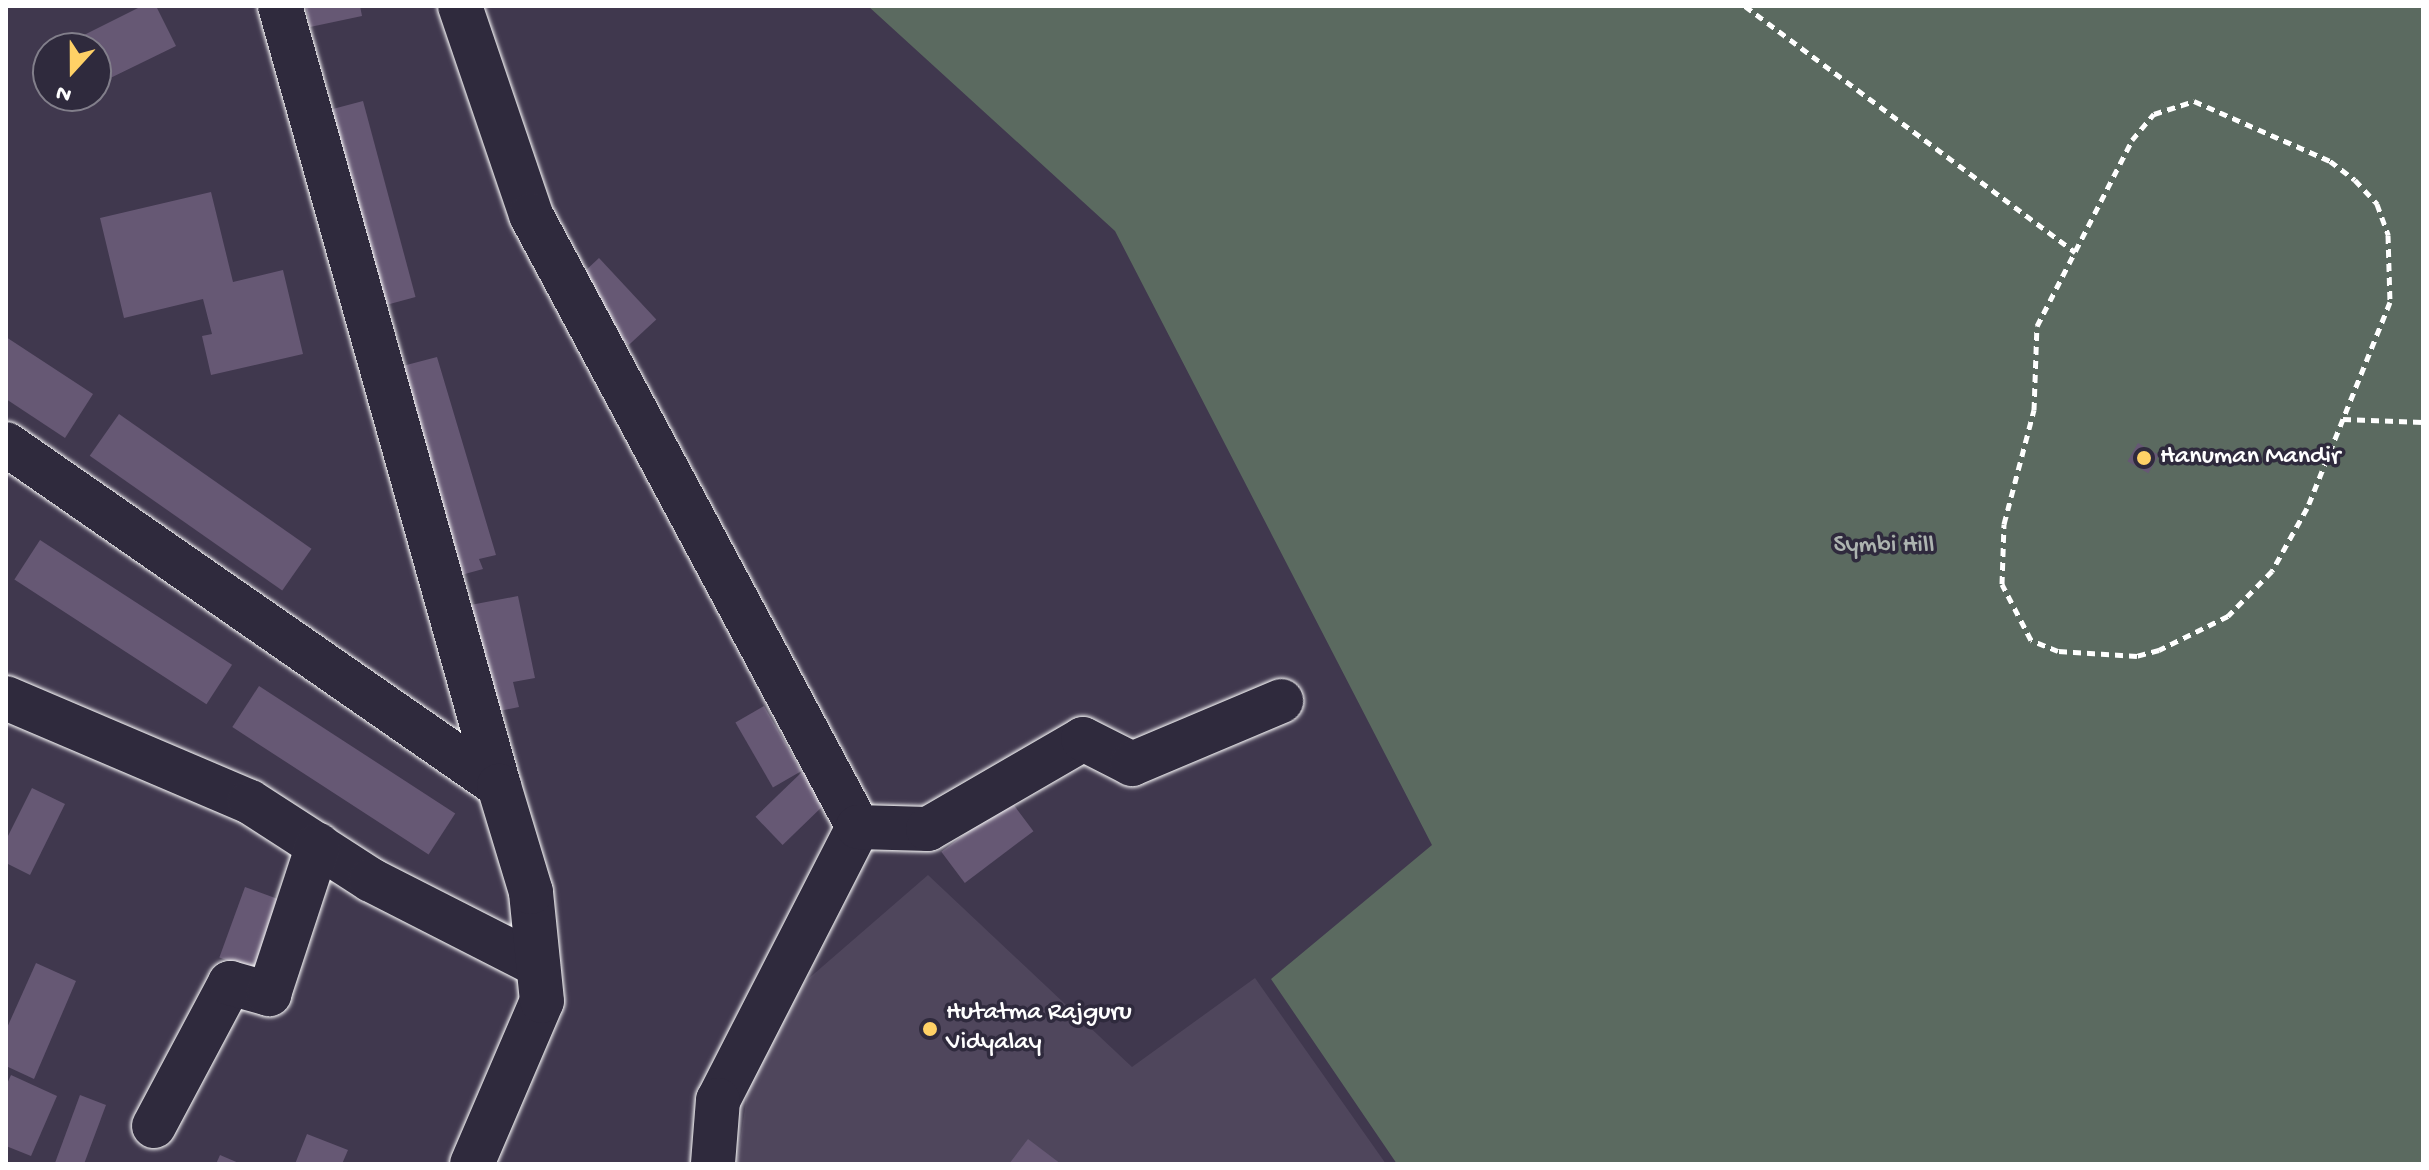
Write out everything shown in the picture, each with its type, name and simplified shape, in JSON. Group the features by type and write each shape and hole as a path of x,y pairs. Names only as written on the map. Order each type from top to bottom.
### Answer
{"street":[{"path":"280,6 531,892 542,1001 472,1164"},
{"path":"460,6 531,215 858,827"},
{"path":"6,444 499,786"},
{"path":"6,698 250,802 371,880 538,965"},
{"path":"858,827 928,829 1083,739 1132,764 1281,701"},
{"path":"713,1164 718,1100 858,827"},
{"path":"154,1126 230,983 269,994 318,845"}],"path":[{"path":"1745,6 2075,252"},
{"path":"2194,101 2330,161 2377,204 2388,235 2390,302 2343,419 2307,508 2272,571 2228,616 2137,656 2058,651 2031,640 2002,584 2004,524 2034,410 2037,326 2132,140 2154,114 2194,101"},
{"path":"2343,419 2423,422"}],"shaded area":[{"name":"Hutatma Rajguru Vidyalay","path":"928,875 1132,1067 1255,978 1386,1164 737,1164 752,1059 785,999"}],"green space":[{"name":"Symbi Hill","path":"868,6 2423,6 2423,1164 1397,1164 1271,979 1432,845 1115,231"}],"building":[{"path":"142,6 156,6 176,46 112,77 112,32 90,32"},
{"path":"306,6 360,6 362,16 310,27"},
{"path":"363,101 416,297 375,308 322,112"},
{"path":"211,192 233,282 283,270 303,354 211,375 202,336 212,334 203,299 124,318 100,218"},
{"path":"599,258 656,319 628,345 571,284"},
{"path":"6,337 93,394 65,438 6,399"},
{"path":"437,357 496,555 479,559 483,569 454,577 395,368"},
{"path":"119,414 312,549 282,591 90,456"},
{"name":"Hanuman Mandir","path":"2138,443 2159,455 2148,473 2128,461"},
{"path":"40,540 232,665 206,704 14,579"},
{"path":"518,596 535,678 513,682 519,707 490,713 465,606"},
{"path":"259,686 455,813 429,855 232,727"},
{"path":"764,706 802,771 773,787 735,722"},
{"path":"803,771 830,799 783,845 756,817"},
{"path":"32,788 65,804 30,875 6,863 6,840"},
{"path":"1010,800 1033,831 965,883 941,852"},
{"path":"245,887 283,901 257,971 219,957"},
{"path":"36,963 76,981 34,1079 6,1066 6,1030"},
{"path":"11,1075 57,1096 31,1156 6,1146 6,1086"},
{"path":"80,1095 106,1105 84,1164 55,1163"},
{"path":"307,1134 348,1150 342,1164 295,1164"},
{"path":"1028,1139 1061,1164 1009,1164"},
{"path":"220,1155 241,1164 216,1164"}],"place":[{"name":"Hanuman Mandir","path":"2144,458"},
{"name":"Hutatma Rajguru Vidyalay","path":"930,1029"}]}
